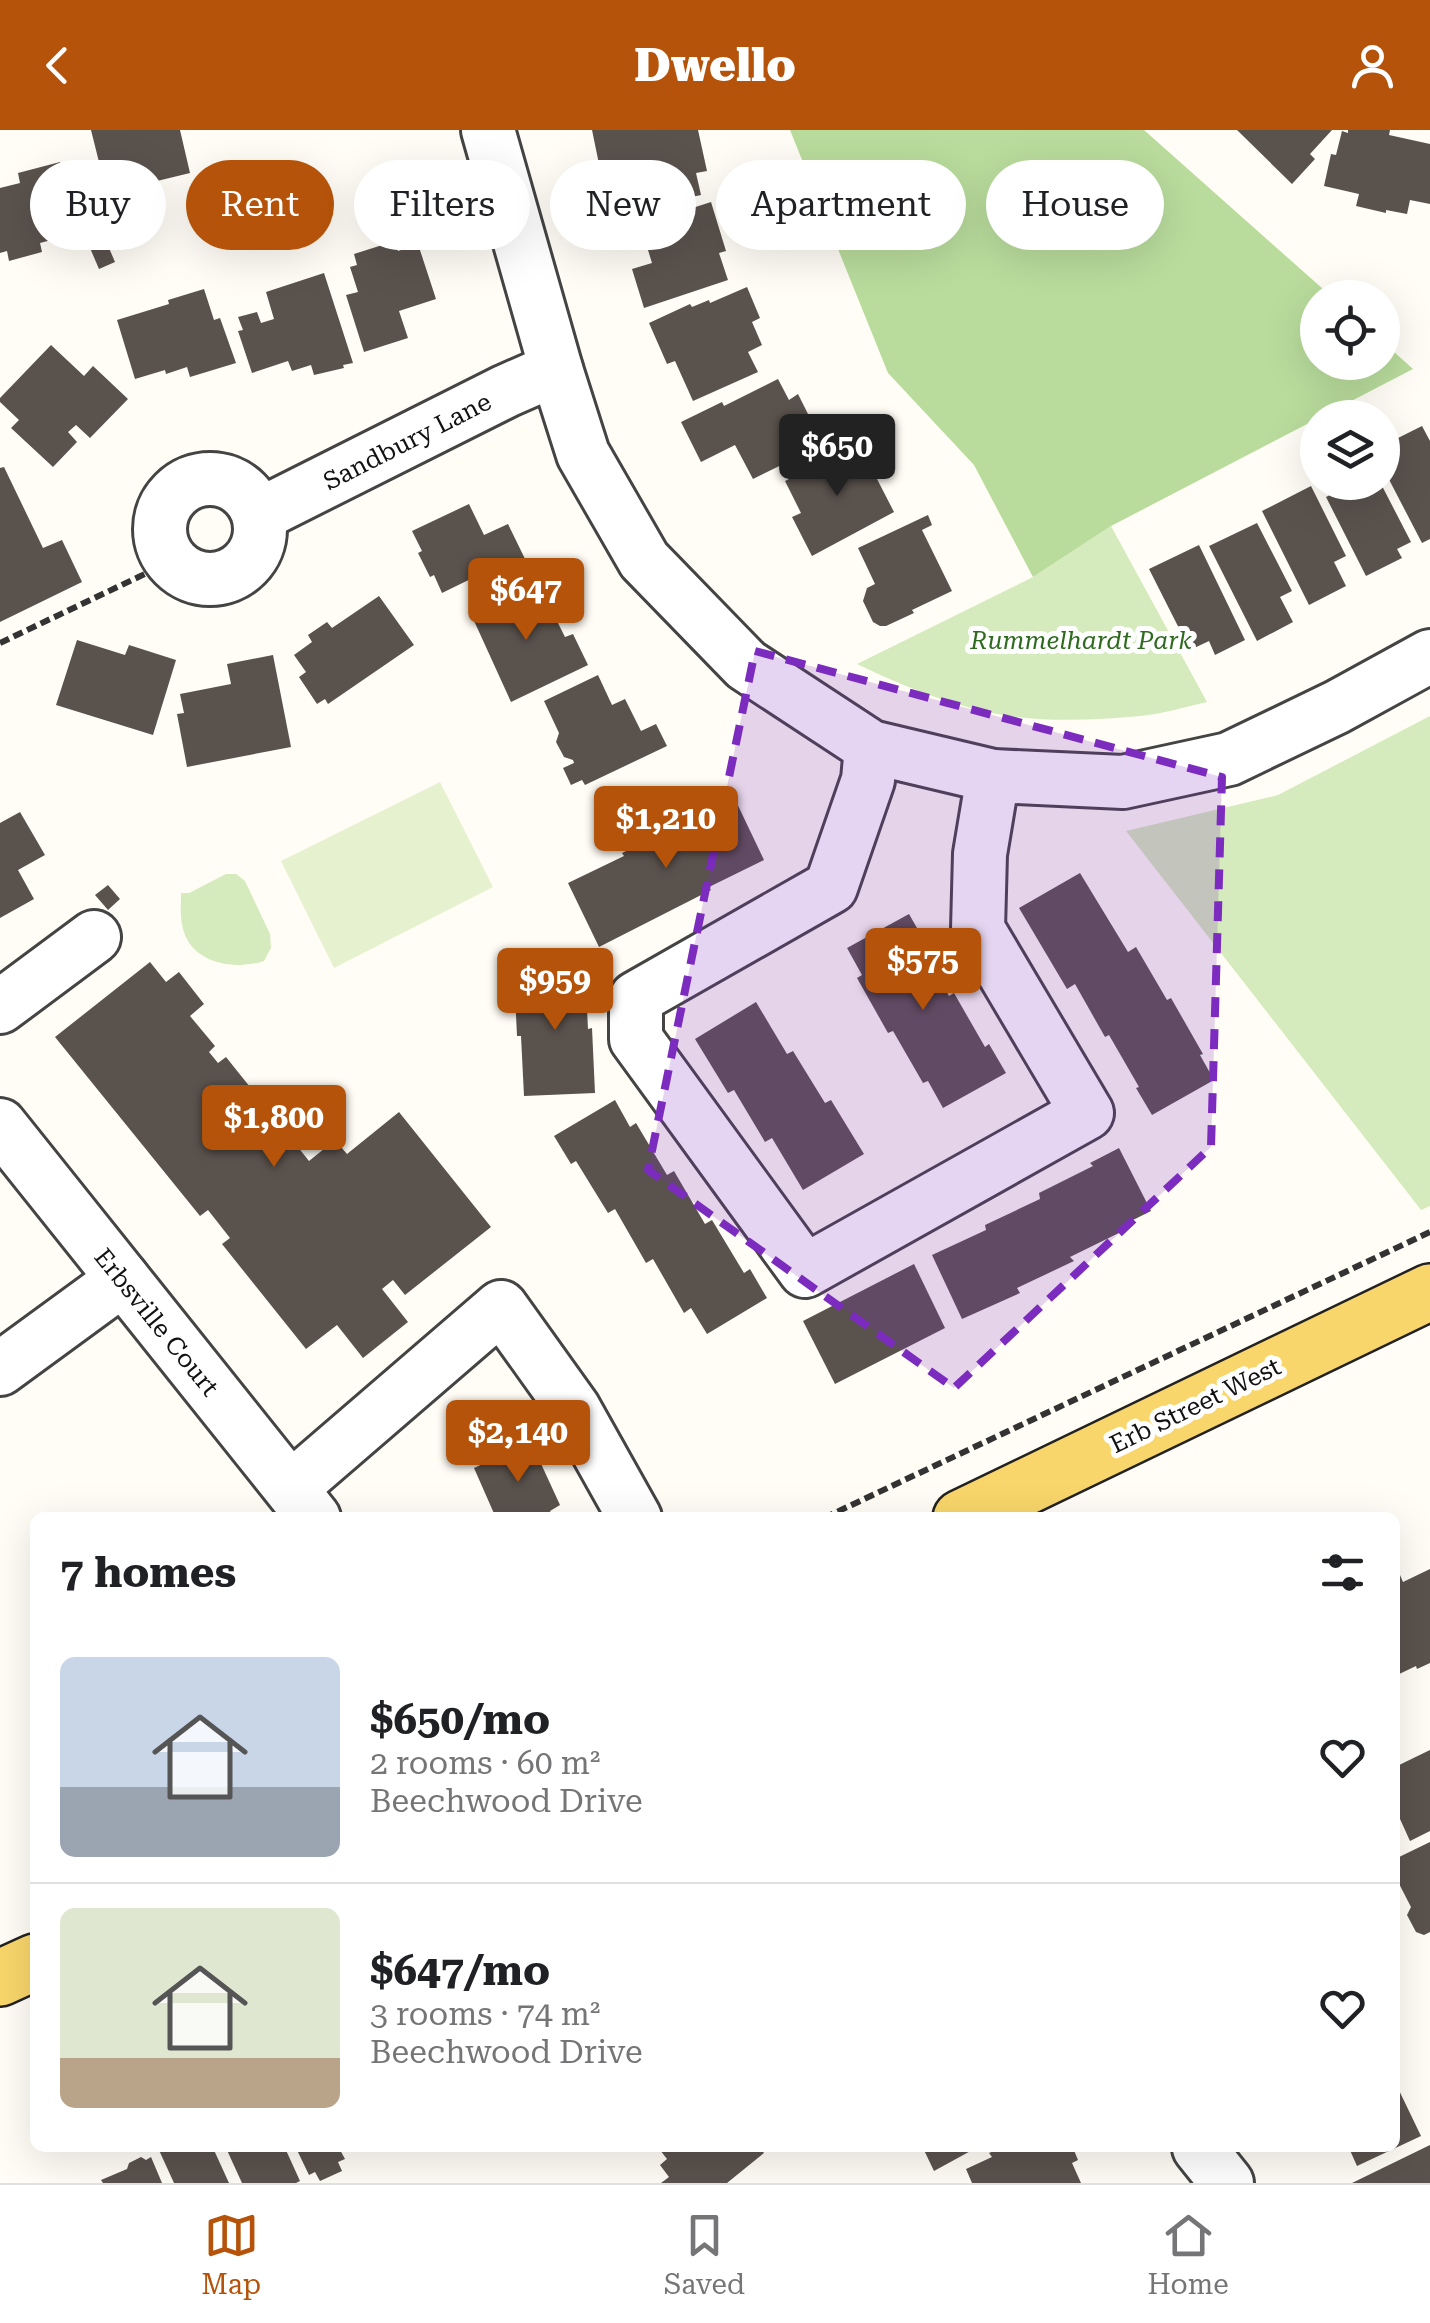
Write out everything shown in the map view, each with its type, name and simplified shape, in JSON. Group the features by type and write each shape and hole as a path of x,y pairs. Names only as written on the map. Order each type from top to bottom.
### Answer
{"main road":[{"name":"Erb Street West","path":"972,1512 1430,1292"},
{"path":"0,1978 30,1964"}],"street":[{"path":"488,130 583,454 644,560 746,664 870,747 993,776 1123,782 1229,759 1430,656"},
{"name":"Sandbury Lane","path":"260,515 556,369"},
{"path":"218,478 250,497 260,515 261,533 253,556 241,569 216,579 198,578 172,561 161,538 160,520 174,494 188,483 218,478"},
{"path":"870,747 868,780 831,887 636,998 636,1039 806,1271 1087,1114 978,930 980,854 993,776"},
{"path":"0,1008 94,937"},
{"name":"Erbsville Court","path":"0,1126 302,1503"},
{"path":"0,1369 123,1279"},
{"path":"302,1503 501,1308 574,1409 632,1512"},
{"path":"1202,2152 1227,2183"}],"path":[{"path":"0,643 172,561"},
{"path":"837,1512 1430,1232"}],"highlighted area":[{"path":"755,651 1222,777 1211,1147 954,1388 648,1170"}],"green space":[{"path":"790,130 1144,130 1313,280 1300,280 1300,380 1392,380 1353,400 1300,400 1300,428 1111,526 1033,577 974,465 888,373 838,250 966,250 966,160 802,160"},
{"path":"1400,357 1413,369 1400,376"},
{"name":"Rummelhardt Park","path":"1111,526 1207,702 1140,716 1025,718 951,702 857,664 1033,577"},
{"path":"1430,716 1430,1206 1421,1210 1126,831 1278,795"},
{"path":"440,782 493,887 334,968 281,861"},
{"path":"226,874 236,874 245,881 270,934 271,948 264,961 239,965 214,961 193,948 186,937 181,920 181,893 189,893"}],"building":[{"path":"91,130 180,130 186,174 166,179 166,160 98,160"},
{"path":"592,130 698,130 707,171 696,173 696,160 598,160"},
{"path":"1237,130 1332,130 1310,154 1315,159 1292,184"},
{"path":"1390,130 1389,135 1430,144 1430,204 1410,200 1407,214 1386,213 1356,206 1359,194 1324,186 1331,154 1336,155 1342,131"},
{"path":"30,170 30,250 42,252 9,261 7,251 0,253 0,188 20,183 18,173"},
{"path":"711,202 716,218 716,250 726,250 719,253 728,280 644,308 632,269 652,263 648,250 696,250 696,207"},
{"path":"91,250 110,250 115,262 99,269"},
{"path":"367,250 420,250 436,299 399,311 408,338 364,352 346,295 358,292 350,267 357,265 354,254"},
{"path":"324,273 353,363 314,375 311,365 292,371 288,361 252,373 238,331 243,330 238,317 257,312 261,323 274,319 266,292"},
{"path":"747,287 760,318 752,322 762,345 748,352 758,372 693,401 675,361 667,364 649,323 690,304 692,307 709,300 710,303"},
{"path":"204,289 214,320 220,318 236,363 190,377 187,367 135,379 117,320"},
{"path":"51,345 84,376 93,366 128,399 90,438 76,425 68,432 77,442 53,467 11,428 19,420 0,402"},
{"path":"778,379 789,400 798,394 813,424 803,429 814,449 753,479 735,445 701,462 681,422"},
{"path":"1422,426 1430,441 1430,539 1422,543 1400,500 1400,437"},
{"path":"853,442 855,446 859,444 894,512 812,556 792,517 801,513 785,481"},
{"path":"4,467 43,548 62,540 82,582 0,622 0,468"},
{"path":"1300,492 1300,500 1318,500 1346,556 1334,562 1346,586 1309,605 1262,511"},
{"path":"1328,500 1389,500 1411,542 1397,549 1402,558 1366,576"},
{"path":"469,504 484,535 508,524 526,561 492,577 489,570 442,593 418,553 422,551 412,531"},
{"path":"928,515 932,525 922,530 952,591 912,610 914,613 880,626 873,622 863,601 867,588 875,584 858,548"},
{"path":"1257,523 1292,591 1280,597 1293,622 1257,641 1209,546"},
{"path":"1199,545 1245,640 1215,655 1209,641 1190,650 1149,569"},
{"path":"528,584 537,603 543,599 550,614 553,613 565,637 573,634 588,665 511,702 470,612"},
{"path":"379,596 414,645 328,704 325,699 317,704 299,677 306,672 294,655 312,642 308,635 327,622 332,628"},
{"path":"77,640 125,655 129,645 176,660 153,735 56,705"},
{"path":"273,655 291,747 187,767 177,714 184,713 180,694 231,684 227,664"},
{"path":"598,675 612,705 625,699 641,731 656,724 667,746 585,785 582,780 571,785 563,768 574,763 564,757 556,742 559,733 544,701"},
{"path":"733,795 764,860 599,947 568,883"},
{"path":"20,812 45,855 18,870 34,899 0,918 0,823"},
{"path":"1080,873 1128,952 1136,947 1167,1000 1171,998 1214,1080 1152,1115 1109,1035 1105,1037 1075,984 1067,989 1019,908"},
{"path":"108,885 120,899 108,910 95,895"},
{"path":"909,914 925,942 920,945 949,996 954,993 985,1047 989,1044 1006,1073 943,1108 928,1081 923,1083 893,1031 888,1033 857,978 862,975 847,948"},
{"path":"150,962 166,982 179,972 204,1004 190,1016 215,1046 209,1052 218,1063 226,1057 309,1161 335,1140 347,1154 399,1112 491,1227 405,1295 393,1280 382,1289 408,1322 363,1358 337,1325 306,1349 222,1244 230,1238 208,1210 200,1216 55,1037"},
{"path":"585,969 595,1093 524,1096 514,972"},
{"path":"756,1002 787,1054 793,1051 825,1103 831,1100 864,1154 803,1190 772,1138 765,1142 734,1090 728,1093 695,1039"},
{"path":"615,1100 630,1127 636,1123 667,1175 674,1171 705,1224 712,1220 744,1273 750,1269 767,1298 707,1334 691,1308 684,1313 653,1259 646,1263 615,1209 608,1213 576,1161 571,1164 554,1136"},
{"path":"1119,1148 1151,1211 1123,1225 1125,1230 1070,1257 1074,1261 1017,1288 1020,1293 962,1319 932,1255 986,1230 985,1225 1040,1199 1039,1193"},
{"path":"914,1264 945,1328 835,1384 803,1321"},
{"path":"531,1442 560,1505 550,1512 493,1512 474,1468"},
{"path":"1430,1569 1430,1663 1400,1674 1400,1575 1403,1582"},
{"path":"1430,1750 1430,1831 1410,1841 1400,1819 1400,1765"},
{"path":"1430,1842 1430,1932 1424,1935 1416,1932 1407,1915 1411,1907 1400,1886 1400,1857"},
{"path":"1400,2092 1421,2136 1400,2146"},
{"path":"1430,2145 1430,2183 1352,2183"},
{"path":"160,2152 215,2152 229,2183 174,2183"},
{"path":"228,2152 287,2152 300,2181 296,2183 242,2183"},
{"path":"298,2152 341,2152 345,2159 338,2162 342,2171 320,2181 315,2172 309,2175"},
{"path":"662,2152 764,2153 727,2183 661,2183 669,2177 660,2165 667,2159"},
{"path":"925,2152 969,2152 934,2171"},
{"path":"1075,2152 1078,2160 1072,2163 1081,2183 972,2183 966,2169 992,2157 989,2153"},
{"path":"1351,2152 1387,2152 1357,2166"},
{"path":"151,2157 162,2183 101,2180 127,2169 129,2163"}]}
